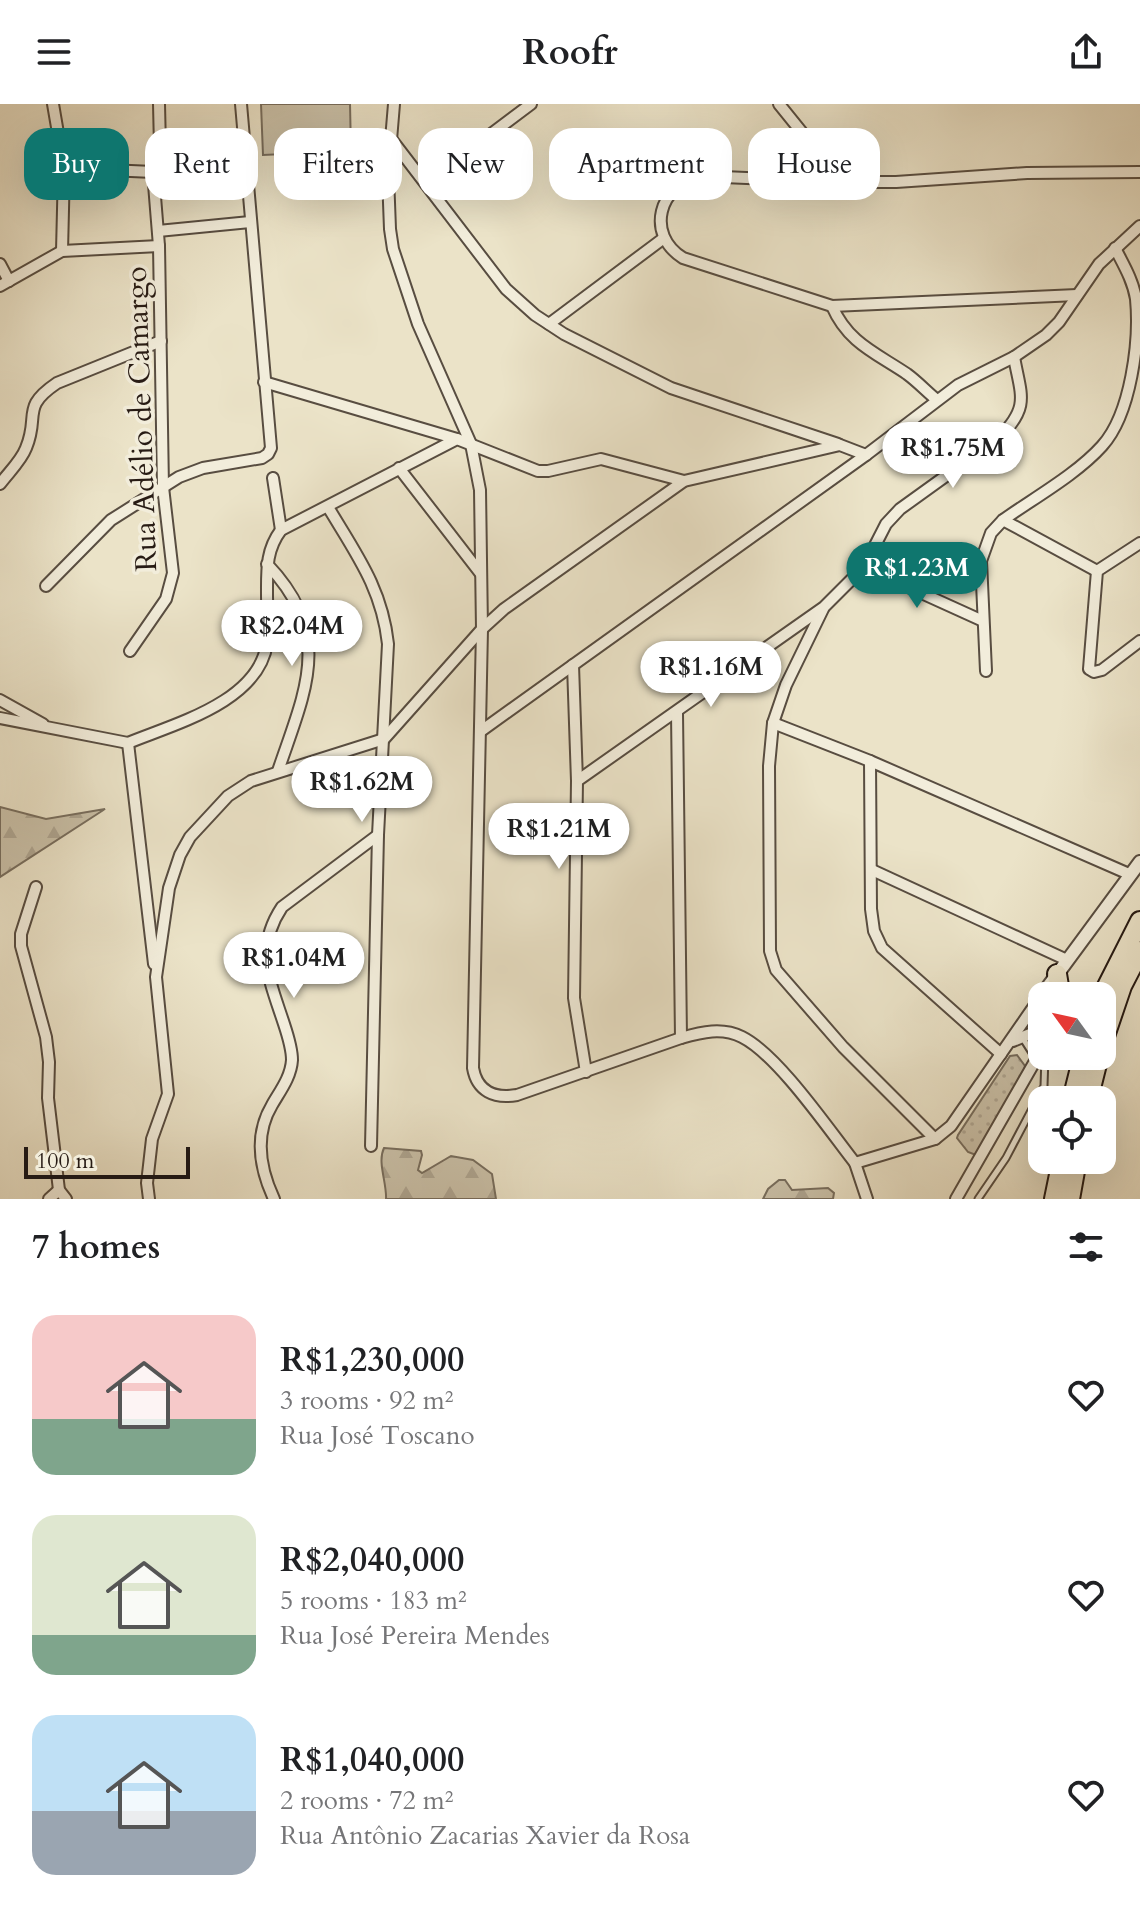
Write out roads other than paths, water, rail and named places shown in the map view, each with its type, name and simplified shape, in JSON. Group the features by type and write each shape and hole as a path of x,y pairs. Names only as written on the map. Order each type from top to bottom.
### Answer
{"highway":[{"path":"1108,982 1140,921"},
{"path":"1116,1004 1140,951"},
{"path":"1101,982 1118,960"},
{"path":"1061,982 1062,967"},
{"path":"1054,1199 1059,1174"},
{"path":"1070,1199 1074,1174"}],"street":[{"path":"53,104 57,128"},
{"name":"Rua Adélio de Camargo","path":"159,104 160,128"},
{"path":"46,586 111,520 163,487 191,471 262,458 271,448 241,104"},
{"path":"393,128 395,104"},
{"path":"499,128 531,104"},
{"path":"779,104 798,128"},
{"path":"402,153 418,173"},
{"path":"880,182 1027,173 1140,172"},
{"path":"748,178 700,176 686,179 674,188 663,206 661,221 664,238 673,252 683,258 832,306 1077,295"},
{"path":"62,251 63,200"},
{"name":"Rua Adélio de Camargo","path":"130,651 160,609 171,587 172,555 163,487 159,246 155,200"},
{"path":"389,200 393,249 418,324 471,444 481,509 475,1080 494,1095 517,1095 708,1030 741,1037 763,1051 778,1067 855,1163 867,1199"},
{"path":"439,200 506,289 520,304 549,324 671,388 866,455"},
{"path":"158,231 250,222"},
{"path":"481,731 866,455 958,385 1014,357 1046,335 1059,322 1099,264 1140,226"},
{"path":"549,324 664,238"},
{"path":"0,264 5,284 62,251 159,246"},
{"path":"986,671 981,561 991,533 1003,520 1091,457 1111,435 1123,414 1137,348 1137,300 1130,277 1115,248"},
{"path":"832,306 846,332 856,341 911,377 937,400"},
{"path":"0,484 22,457 30,435 32,408 47,390 57,383 161,341"},
{"path":"577,781 824,607 864,567 886,524 900,509 1000,437 1014,423 1022,402 1014,357"},
{"path":"264,382 457,439 538,471 601,459 684,481"},
{"path":"0,718 128,743 216,706 241,689 253,675 267,645 267,564 271,546 281,530 457,439"},
{"path":"156,977 169,888 180,855 206,818 228,796 251,781 278,771 384,739 482,629 504,609 684,481 840,445"},
{"path":"399,468 481,574"},
{"path":"273,478 281,530"},
{"path":"328,507 374,585 385,618 388,670 378,835 371,1146"},
{"path":"1003,520 1097,571"},
{"path":"1097,571 1140,543"},
{"path":"267,564 289,588 299,605 309,654 307,682 278,771"},
{"path":"864,567 983,621"},
{"path":"1097,571 1089,669 1098,672 1140,641"},
{"path":"824,607 786,685 773,723 769,766 770,951 776,970 843,1047 935,1139"},
{"path":"573,665 577,781 574,985 586,1072"},
{"path":"0,700 55,731"},
{"path":"677,713 681,1038"},
{"path":"773,723 870,761 1129,874"},
{"path":"128,743 168,1094 152,1139 147,1183 149,1199"},
{"path":"870,761 871,909 874,931 882,948 1001,1054"},
{"path":"274,1199 267,1184 259,1145 269,1109 287,1080 292,1063 287,1034 268,975 265,958 267,939 273,920 282,907 378,835"},
{"path":"1052,982 1140,862"},
{"path":"872,870 1062,967"},
{"path":"36,887 21,934 21,946 46,1037 49,1062 48,1098 62,1195 49,1199"},
{"path":"855,1163 935,1139 962,1113 1028,1020"},
{"path":"1016,1039 1028,1034"},
{"path":"956,1199 1032,1070"}],"lane":[{"path":"1016,1039 1028,1046"},
{"path":"978,1199 1006,1158 1044,1086 1044,1070"}]}
